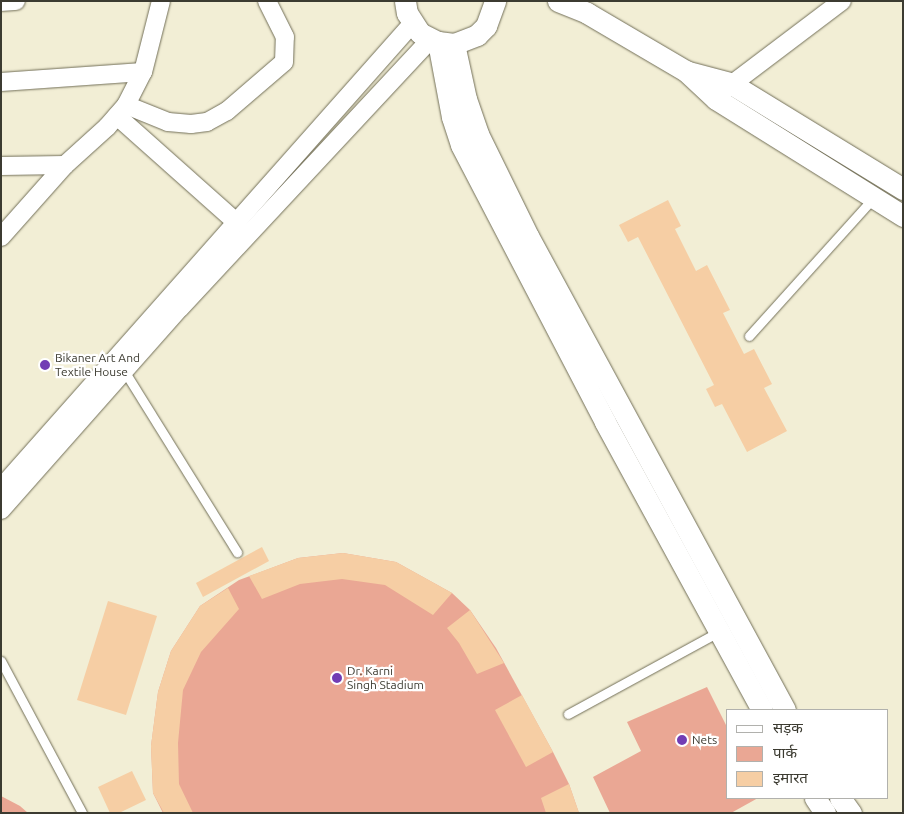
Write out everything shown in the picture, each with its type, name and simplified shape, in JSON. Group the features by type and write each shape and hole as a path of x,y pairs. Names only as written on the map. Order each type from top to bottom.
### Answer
{"street":[{"path":"1,2 16,1"},
{"path":"1,237 65,165 122,110 143,72 161,1"},
{"path":"122,110 168,122 191,124 207,122 228,112 284,62 285,37 267,1"},
{"path":"405,1 412,24 441,42 478,134 727,628 762,709"},
{"path":"1,488 441,42 477,35 486,26 495,1"},
{"path":"558,1 587,13 686,71 716,99 903,216"},
{"path":"716,99 730,83 842,1"},
{"path":"1,510 237,224 412,24"},
{"path":"686,71 730,83 903,189"},
{"path":"1,82 143,72"},
{"path":"122,110 237,224"},
{"path":"1,166 65,165"},
{"path":"727,628 785,709"},
{"path":"816,799 825,813"},
{"path":"841,799 851,813"}],"lane":[{"path":"749,336 874,197"},
{"path":"121,365 237,552"},
{"path":"568,714 727,628"},
{"path":"1,661 82,813"}],"green space":[{"name":"Dr. Karni Singh Stadium","path":"343,553 396,562 452,593 470,610 496,648 553,752 569,784 579,813 163,813 153,793 151,746 158,692 171,651 200,606 239,580 298,558"},
{"name":"Nets","path":"707,687 726,725 726,799 756,799 731,813 610,813 593,777 641,751 627,722"},
{"path":"1,796 20,806 28,813 1,813"}],"building":[{"path":"668,200 681,226 675,229 696,271 707,265 730,310 723,313 744,354 754,349 772,384 764,388 787,431 747,452 722,404 715,407 706,389 714,385 638,237 628,242 619,225"},
{"path":"262,547 269,561 203,597 196,583"},
{"path":"343,553 396,562 452,593 433,615 385,585 342,579 300,584 262,599 249,576 298,558"},
{"path":"228,588 239,609 201,652 183,690 178,743 179,784 193,813 164,813 153,793 151,746 158,692 171,651 200,606"},
{"path":"108,601 157,616 126,715 77,700"},
{"path":"470,610 504,663 477,674 459,643 447,628"},
{"path":"522,695 553,752 526,767 495,710"},
{"path":"132,771 146,800 119,813 110,813 98,787"},
{"path":"569,784 579,813 546,813 541,798"}],"place":[{"name":"Bikaner Art And Textile House","path":"45,365"},
{"name":"Dr. Karni Singh Stadium","path":"337,678"},
{"name":"Nets","path":"682,740"}]}
